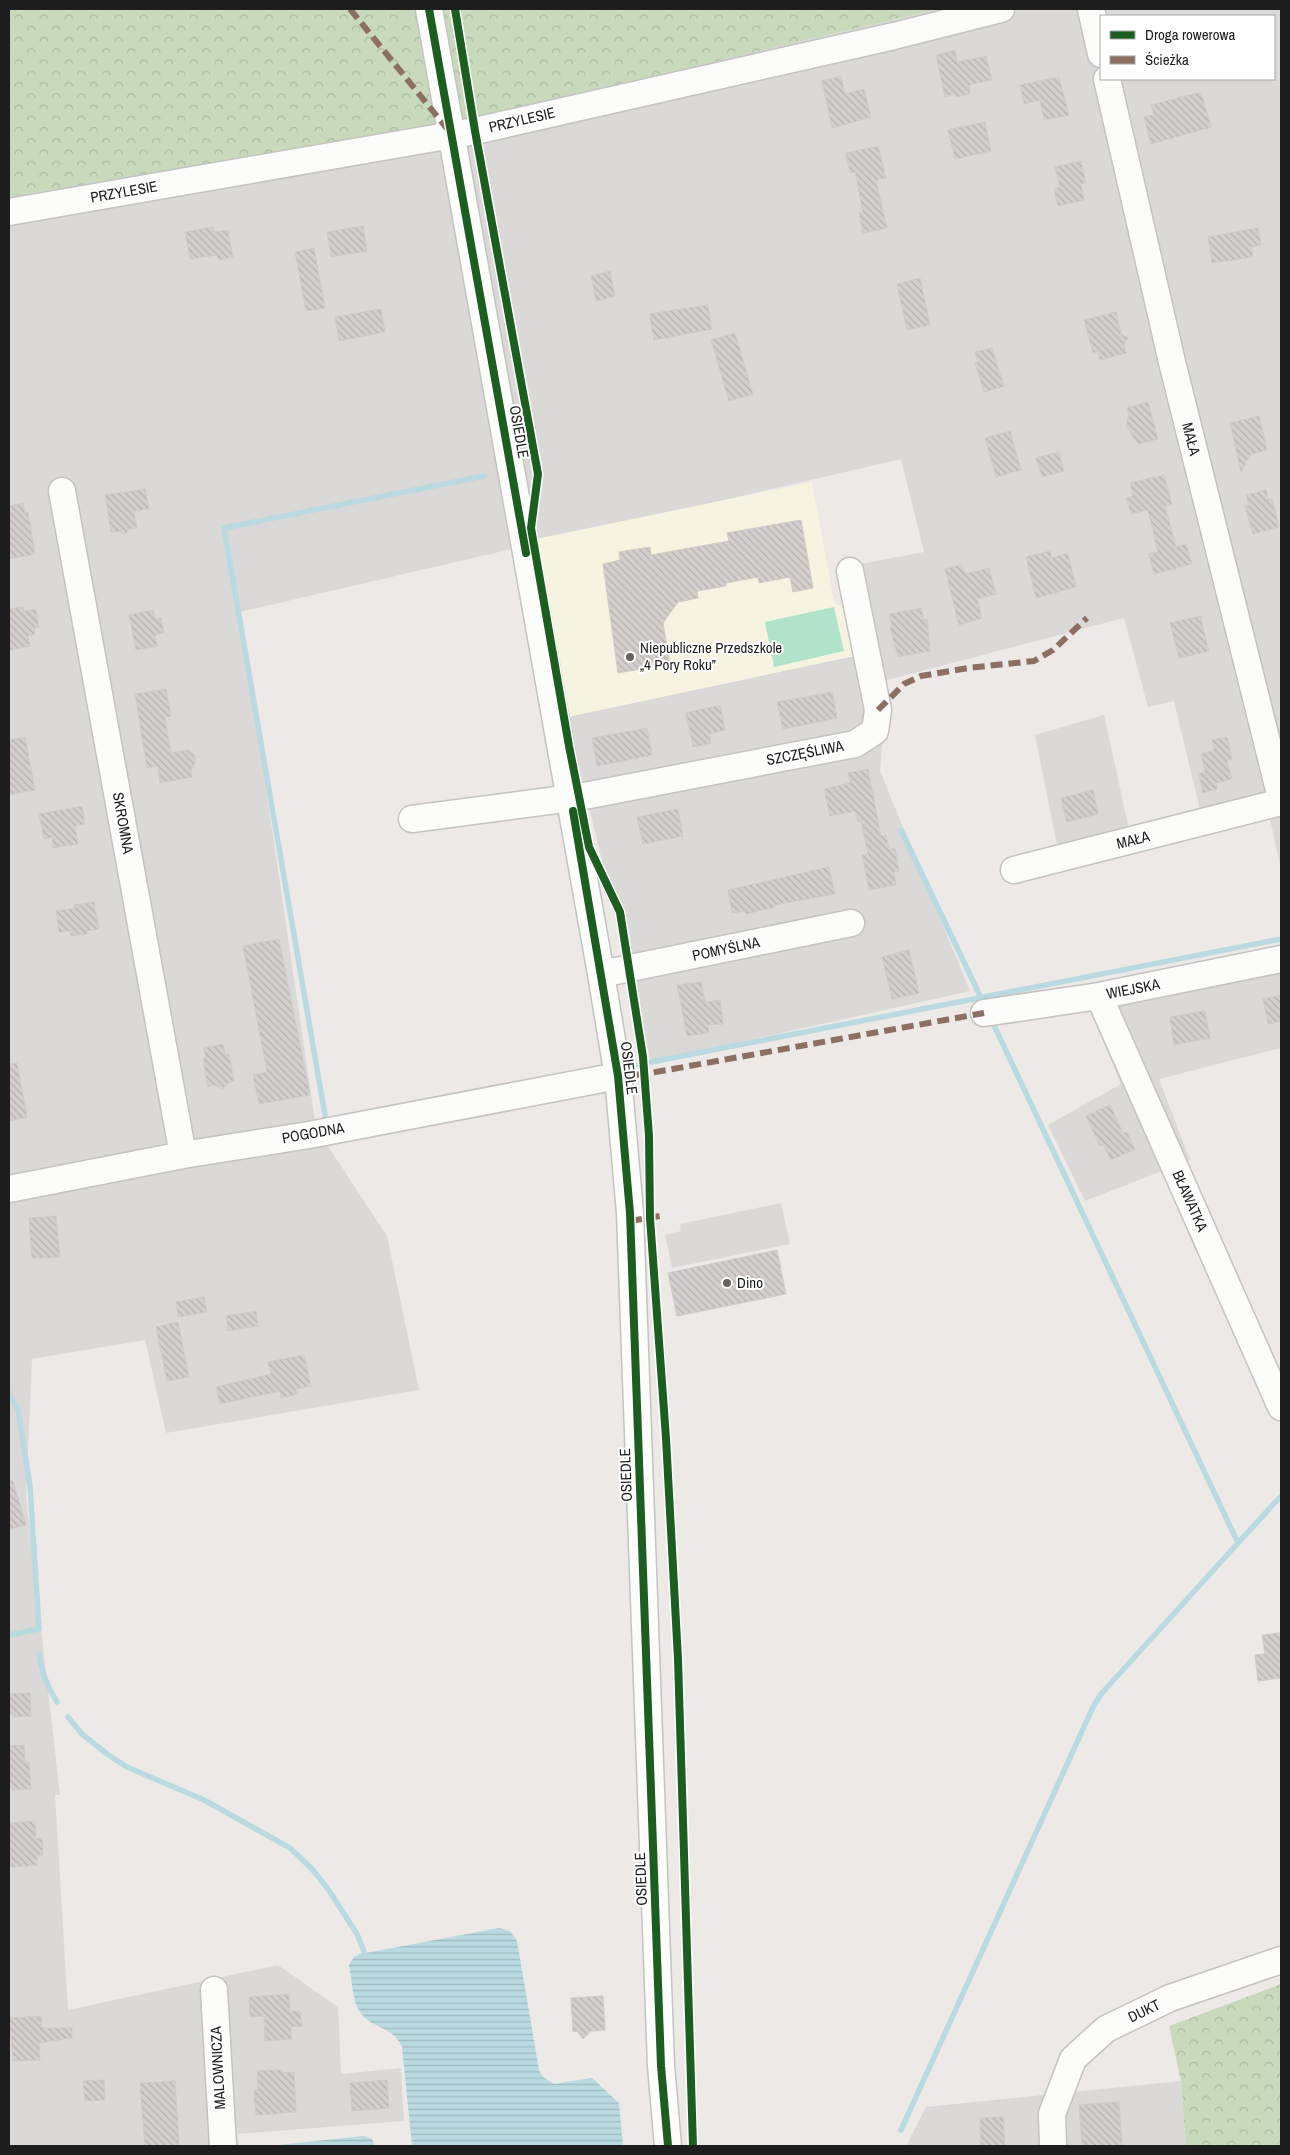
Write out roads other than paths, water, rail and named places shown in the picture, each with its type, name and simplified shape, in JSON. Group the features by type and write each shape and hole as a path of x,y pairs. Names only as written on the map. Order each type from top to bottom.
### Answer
{"street":[{"name":"OSIEDLE","path":"429,9 571,798 618,1076 630,1213 661,2066 668,2146"},
{"name":"PRZYLESIE","path":"9,212 452,135 894,36 1001,9"},
{"path":"1091,9 1100,50"},
{"name":"MAŁA","path":"1107,80 1172,362 1281,798"},
{"name":"SKROMNA","path":"62,491 183,1155"},
{"name":"SZCZĘŚLIWA","path":"412,819 571,798 855,744 875,731 878,710 850,571"},
{"name":"MAŁA","path":"1014,870 1281,802"},
{"name":"POMYŚLNA","path":"601,974 850,923"},
{"name":"WIEJSKA","path":"984,1013 1099,996 1281,959"},
{"name":"BŁAWATKA","path":"1099,996 1281,1407"},
{"name":"POGODNA","path":"9,1189 183,1155 309,1135 618,1076"},
{"name":"DUKT","path":"1053,2146 1052,2114 1073,2059 1106,2029 1170,1998 1281,1960"},
{"name":"MALOWNICZA","path":"214,1990 223,2146"}],"water":[{"path":"499,1928 510,1931 517,1941 539,2070 543,2077 554,2084 592,2078 619,2103 623,2146 412,2146 402,2047 393,2035 370,2022 360,2012 354,1996 349,1965 354,1957 360,1954"},
{"path":"363,2136 371,2139 374,2146 269,2146"}],"waterway":[{"path":"326,1121 224,528 484,476"},
{"path":"901,830 983,1002"},
{"path":"651,1062 1281,939"},
{"path":"901,2130 1093,1707 1101,1694 1238,1543 991,1019"},
{"path":"629,1066 635,1065"},
{"path":"9,1393 18,1410 30,1486 39,1629 9,1635"},
{"path":"1238,1543 1281,1496"},
{"path":"39,1654 45,1679 57,1702"},
{"path":"68,1717 82,1734 127,1767 204,1800 290,1848 312,1869 328,1889 357,1934 365,1954"}],"place":[{"name":"Niepubliczne Przedszkole „4 Pory Roku”","path":"630,657"},
{"name":"Dino","path":"727,1283"}]}
